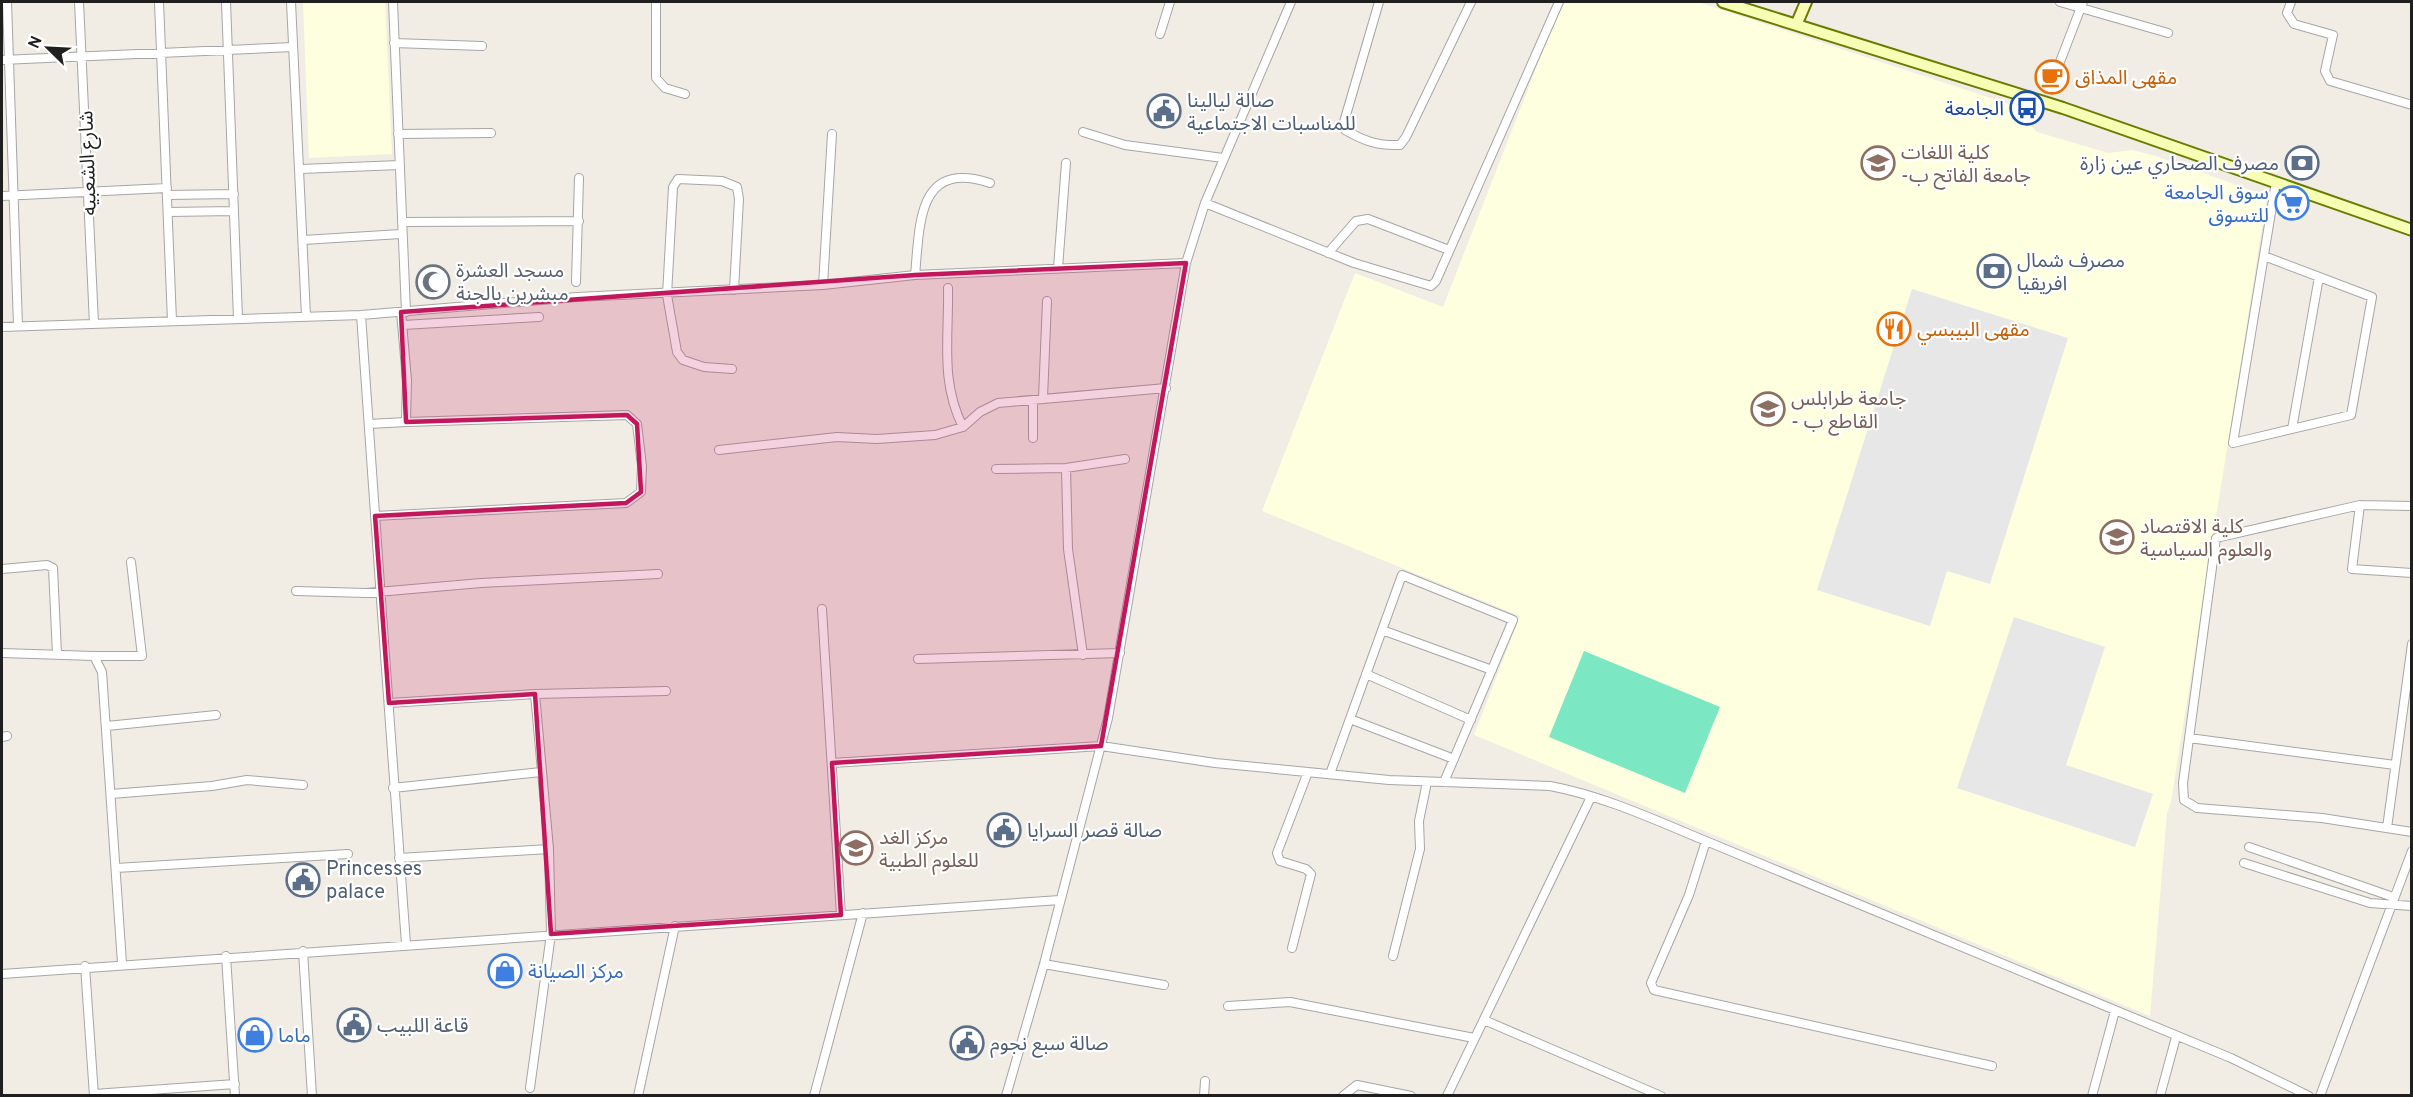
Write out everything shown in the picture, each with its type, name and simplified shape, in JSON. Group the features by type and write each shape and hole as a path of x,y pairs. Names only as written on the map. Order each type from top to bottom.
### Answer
{"street":[{"path":"7,2 5,60 14,195 18,326"},
{"name":"شارع الشعبيه","path":"80,2 94,324"},
{"path":"159,2 172,321"},
{"path":"226,2 238,318"},
{"path":"291,2 306,316"},
{"path":"393,2 402,222 403,325 407,380 406,422"},
{"path":"656,2 656,78 664,88 685,94"},
{"path":"1160,34 1170,2"},
{"path":"1006,1095 1044,964 1101,746 1120,653 1186,263 1205,202 1291,2"},
{"path":"1379,2 1344,122 1345,130 1360,139 1369,144 1386,146 1400,146 1406,137 1471,2"},
{"path":"1205,202 1328,253 1428,286 1436,281 1559,2"},
{"path":"1724,2 2074,111 2412,230"},
{"path":"1797,23 1806,2"},
{"path":"2060,2 2082,4 2168,33"},
{"path":"2291,2 2287,13 2294,24 2333,36 2325,71 2330,81 2412,105"},
{"path":"2058,68 2082,4"},
{"path":"394,43 482,46"},
{"path":"5,60 82,59 293,47"},
{"path":"1083,132 1125,145 1223,158"},
{"path":"398,134 491,133"},
{"path":"823,285 832,134"},
{"path":"1058,268 1066,163"},
{"path":"300,169 399,165"},
{"path":"915,275 920,221 924,204 933,189 957,177 973,177 990,183"},
{"path":"576,282 579,178"},
{"path":"732,369 704,367 683,360 677,352 667,295 675,182 682,179 729,182 737,187 739,199 734,290"},
{"path":"2264,256 2372,297 2351,415 2233,443 2276,182"},
{"path":"2,196 167,191 234,194"},
{"path":"168,212 234,211"},
{"path":"1328,253 1356,220 1361,219 1368,219 1449,250"},
{"path":"402,222 579,221"},
{"path":"303,240 401,234"},
{"path":"2,327 361,315 577,297 667,295 823,285 915,275 1186,263"},
{"path":"2292,429 2319,277"},
{"path":"948,288 948,387 952,405 963,427"},
{"path":"1043,398 1047,301"},
{"path":"361,315 393,788 406,944"},
{"path":"403,325 539,317"},
{"path":"719,450 837,437 877,439 935,435 963,427 980,412 998,403 1166,388"},
{"path":"1033,400 1033,438"},
{"path":"369,424 627,415 637,424 642,466 641,492 626,502 375,516"},
{"path":"996,470 1066,468 1125,459"},
{"path":"1066,468 1068,549 1083,655"},
{"path":"2360,505 2352,569 2412,573"},
{"path":"2412,506 2360,505 2217,538 2183,783 2184,800 2197,808 2322,818 2412,832"},
{"path":"2,653 142,656 131,562"},
{"path":"2,569 47,565 53,568 57,654"},
{"path":"296,591 380,592 481,583 658,574"},
{"path":"1330,774 1402,575 1513,620 1444,782"},
{"path":"822,609 842,915"},
{"path":"1382,630 1492,670"},
{"path":"2387,828 2395,765 2408,697 2412,644"},
{"path":"918,659 1120,653"},
{"path":"93,656 105,681 122,963"},
{"path":"1366,674 1471,720"},
{"path":"389,703 535,694 666,691"},
{"path":"530,1088 551,934 549,849 535,694"},
{"path":"107,726 216,714"},
{"path":"1350,719 1454,759"},
{"path":"2189,738 2395,765"},
{"path":"832,763 1101,746 1162,756 1330,774 1427,782 1550,786 1591,797 1706,841 2176,1036 2292,1092 2309,1095"},
{"path":"393,788 541,772"},
{"path":"1292,948 1311,874 1306,869 1280,861 1277,853 1308,772"},
{"path":"111,794 212,786 247,780 303,785"},
{"path":"1393,956 1420,849 1419,821 1427,782"},
{"path":"1447,1095 1591,797"},
{"path":"1706,841 1689,895 1651,983 1654,990 1992,1066"},
{"path":"2249,847 2412,906"},
{"path":"399,858 549,849"},
{"path":"2320,1095 2412,851"},
{"path":"116,868 348,854"},
{"path":"2244,863 2370,903 2392,900"},
{"path":"2,974 122,963 1060,900"},
{"path":"814,1095 863,913"},
{"path":"638,1095 675,926"},
{"path":"303,951 312,1095"},
{"path":"226,956 236,1095"},
{"path":"1044,964 1164,985"},
{"path":"85,966 94,1095 235,1084"},
{"path":"1228,1006 1290,1002 1474,1038"},
{"path":"2092,1095 2115,1011"},
{"path":"1484,1020 1661,1095"},
{"path":"2160,1095 2176,1036"},
{"path":"1204,1095 1205,1081"},
{"path":"1343,1095 1358,1085 1411,1095"}],"highlighted area":[{"path":"1186,263 1101,746 832,763 841,915 551,934 535,694 389,703 375,516 626,503 641,492 637,424 627,415 406,422 401,312 915,275"}],"shaded area":[{"path":"303,2 385,2 392,154 309,158"},
{"name":"جامعة طرابلس - القاطع ب","path":"1562,2 1698,2 2009,104 2037,132 2108,153 2132,150 2156,156 2267,196 2171,802 2167,813 2150,1016 1474,735 1520,616 1262,511 1355,273 1443,307"},
{"path":"1912,289 2068,338 1990,584 1947,571 1930,626 1817,590"},
{"path":"2014,617 2105,647 2066,765 2153,794 2135,847 1957,788"}],"green space":[{"path":"1584,651 1720,707 1685,793 1549,737"}],"place":[{"name":"مقهى المذاق","path":"2052,77"},
{"name":"الجامعة","path":"2027,108"},
{"name":"صالة ليالينا للمناسبات الاجتماعية","path":"1164,111"},
{"name":"كلية اللغات -جامعة الفاتح ب","path":"1878,163"},
{"name":"مصرف الصحاري عين زارة","path":"2302,163"},
{"name":"سوق الجامعة للتسوق","path":"2292,203"},
{"name":"مصرف شمال افريقيا","path":"1994,271"},
{"name":"مسجد العشرة مبشرين بالجنة","path":"433,282"},
{"name":"مقهى البيبسي","path":"1894,329"},
{"name":"جامعة طرابلس - القاطع ب","path":"1768,409"},
{"name":"كلية الاقتصاد والعلوم السياسية","path":"2117,537"},
{"name":"صالة قصر السرايا","path":"1004,830"},
{"name":"مركز الغد للعلوم الطبية","path":"856,848"},
{"name":"Princesses palace","path":"303,880"},
{"name":"مركز الصيانة","path":"505,971"},
{"name":"قاعة اللبيب","path":"354,1025"},
{"name":"ماما","path":"255,1035"},
{"name":"صالة سبع نجوم","path":"967,1043"}]}
